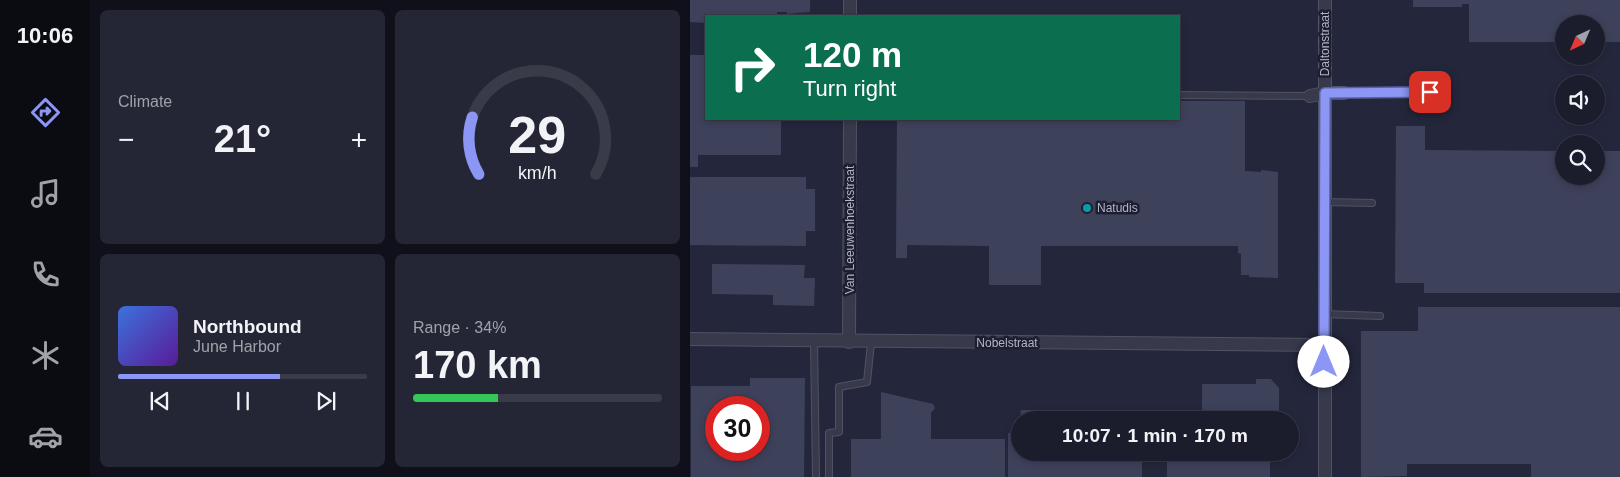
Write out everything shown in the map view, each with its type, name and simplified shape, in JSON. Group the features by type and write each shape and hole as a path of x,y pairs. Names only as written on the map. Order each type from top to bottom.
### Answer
{"street":[{"path":"850,0 850,15"},
{"name":"Daltonstraat","path":"1325,0 1325,477"},
{"path":"1310,96 1325,93 1344,93"},
{"name":"Van Leeuwenhoekstraat","path":"850,120 850,342"},
{"name":"Nobelstraat","path":"690,339 814,342 1324,345"}],"lane":[{"path":"1344,93 1447,92"},
{"path":"1180,94 1310,96"},
{"path":"1325,202 1372,203"},
{"path":"1324,314 1380,316"},
{"path":"814,342 816,477"},
{"path":"830,477 829,432 839,432 839,387 867,382 871,342"}],"building":[{"path":"690,0 810,0 810,12 787,14 787,12 777,12 777,15 705,15 705,23 690,22"},
{"path":"1413,0 1620,0 1620,42 1605,42 1605,15 1555,15 1555,42 1469,42 1469,4 1462,4 1462,7 1413,7"},
{"path":"690,55 705,55 705,120 781,120 781,155 698,155 698,167 690,167"},
{"name":"Natudis","path":"1180,101 1245,101 1245,171 1278,172 1278,278 1241,275 1241,254 1238,253 1238,246 1041,246 1041,285 989,285 989,246 907,245 907,258 896,258 897,120 1180,120"},
{"path":"1396,126 1425,126 1425,150 1555,151 1555,185 1605,185 1605,151 1620,151 1620,293 1424,293 1424,283 1395,283"},
{"path":"690,177 806,177 806,189 815,189 815,231 806,231 806,246 690,245"},
{"path":"712,264 805,265 804,278 815,278 814,306 773,305 773,295 712,294"},
{"path":"1418,307 1620,307 1620,477 1531,477 1531,464 1407,464 1407,476 1361,477 1361,331 1418,331"},
{"path":"750,378 805,378 804,477 691,477 691,386 750,386"},
{"path":"1256,379 1271,379 1279,388 1279,411 1202,411 1202,384 1256,384"},
{"path":"881,392 933,404 935,408 931,413 931,439 1005,439 1005,477 851,477 851,439 881,439"},
{"path":"1021,410 1044,410 1044,411"},
{"path":"1008,433 1011,433 1011,461 1142,461 1142,477 1008,477"},
{"path":"1167,461 1270,461 1270,477 1167,477"}],"place":[{"name":"Natudis","path":"1087,208"}],"route":[{"path":"1324,362 1325,93 1430,92"}]}
